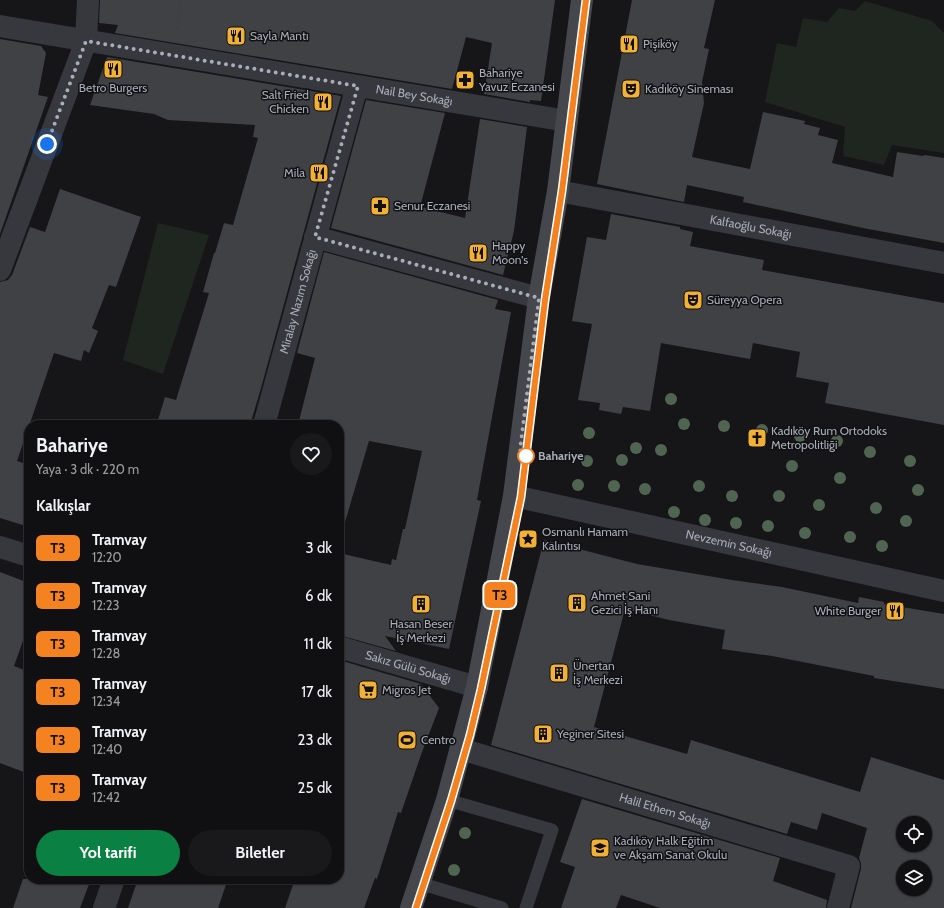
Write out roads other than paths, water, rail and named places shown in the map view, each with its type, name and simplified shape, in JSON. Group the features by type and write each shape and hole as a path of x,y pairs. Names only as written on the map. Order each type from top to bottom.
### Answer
{"street":[{"path":"0,270 86,41 88,0"},
{"path":"411,908 447,800 477,687 514,496 539,298 558,191 582,0"},
{"name":"Nail Bey Sokağı","path":"0,26 567,121"},
{"name":"Miralay Nazım Sokağı","path":"265,420 358,86"},
{"name":"Kalfaoğlu Sokağı","path":"558,191 944,263"},
{"path":"315,237 539,298"},
{"name":"Nevzemin Sokağı","path":"514,496 944,591"},
{"path":"1,549 24,555"},
{"name":"Sakız Gülü Sokağı","path":"344,648 477,687"},
{"name":"Halil Ethem Sokağı","path":"461,749 849,866 838,908"},
{"path":"104,908 112,884"}],"lane":[{"path":"447,800 552,830 526,908"},
{"path":"419,883 502,908"}],"tram line":[{"path":"416,908 466,750 481,689 521,497 545,299 562,191 586,0"},
{"name":"T3","path":"416,908 451,801 470,735 521,497 545,300 562,191 586,0"}],"place":[{"name":"Sayla Mantı","path":"236,36"},
{"name":"Pişiköy","path":"629,44"},
{"name":"Betro Burgers","path":"113,69"},
{"name":"Bahariye Yavuz Eczanesi","path":"465,80"},
{"name":"Kadıköy Sineması","path":"631,89"},
{"name":"Salt Fried Chicken","path":"323,102"},
{"name":"Mila","path":"319,173"},
{"name":"Senur Eczanesi","path":"380,206"},
{"name":"Happy Moon's","path":"478,253"},
{"name":"Süreyya Opera","path":"693,300"},
{"name":"Kadıköy Rum Ortodoks Metropolitliği","path":"757,438"},
{"name":"Bahariye","path":"526,456"},
{"name":"Osmanlı Hamam Kalıntısı","path":"528,539"},
{"name":"Ahmet Sani Gezici İş Hanı","path":"577,603"},
{"name":"Hasan Beser İş Merkezi","path":"421,604"},
{"name":"White Burger","path":"895,611"},
{"name":"Ünertan İş Merkezi","path":"559,673"},
{"name":"Migros Jet","path":"368,690"},
{"name":"Yeginer Sitesi","path":"543,734"},
{"name":"Centro","path":"407,740"},
{"name":"Kadıköy Halk Eğitim ve Akşam Sanat Okulu","path":"600,848"}]}
